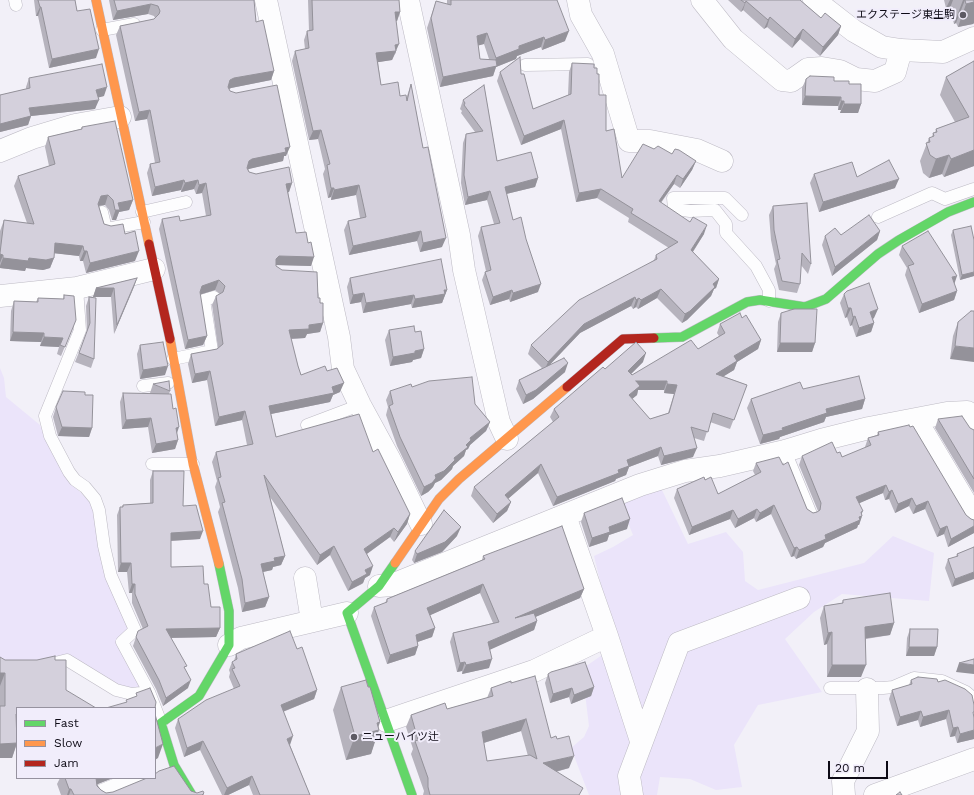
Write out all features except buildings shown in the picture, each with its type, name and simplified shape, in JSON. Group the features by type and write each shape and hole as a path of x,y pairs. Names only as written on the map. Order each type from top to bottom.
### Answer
{"street":[{"path":"96,0 120,117 179,381 192,464 226,591 229,611 229,645"},
{"path":"266,0 277,86 318,274 339,337 343,369 422,524"},
{"path":"408,0 459,235 464,270 499,422 506,439"},
{"path":"578,0 581,15 604,54 629,141 650,141 697,150 722,161"},
{"path":"702,0 733,39 782,80 791,81 808,70 822,68 840,72 856,79 875,81 895,72 902,50"},
{"path":"814,0 866,39 882,47 902,50 943,52 974,38"},
{"path":"0,151 32,138 75,125 120,117"},
{"path":"192,795 165,769 167,747 161,723 199,696 229,645 241,638 348,614 379,586 439,499 459,479 623,339 682,337 747,302 760,300 804,306 826,299 878,254 899,240 948,212 974,202"},
{"path":"0,296 76,288 154,269"},
{"path":"379,586 392,585 640,485 685,471 720,466 785,451 869,428 947,413 968,412 974,426"},
{"path":"916,420 974,517"},
{"path":"565,516 607,636 641,741"},
{"path":"305,578 312,621"},
{"path":"632,795 629,776 679,643 799,598"},
{"path":"348,614 412,795"},
{"path":"386,722 536,679 607,636"},
{"path":"844,795 843,781 868,730 867,689"},
{"path":"875,795 974,759"},
{"path":"103,795 142,779"}],"lane":[{"path":"102,30 149,21"},
{"path":"94,66 109,63"},
{"path":"525,65 606,64"},
{"path":"878,217 932,193 945,199 974,189"},
{"path":"742,215 725,198 673,198 674,209 690,211 715,210 726,224 726,233 756,266 769,290 770,301"},
{"path":"102,212 106,229 186,202"},
{"path":"76,288 80,330 45,416 50,436 68,472 75,480 85,487 95,500 99,510 104,546 111,576 134,630 122,642 149,692 155,707"},
{"path":"174,359 212,351 204,300 214,297"},
{"path":"143,386 179,381"},
{"path":"307,425 360,404"},
{"path":"785,451 811,514"},
{"path":"152,464 192,464"},
{"path":"38,666 67,660 116,690 132,694 149,692"},
{"path":"830,688 867,689 893,687 914,678 942,681 966,692 974,699"},
{"path":"156,710 161,723"}],"shaded area":[{"path":"0,368 4,378 6,397 40,425 52,453 68,480 94,506 129,630 119,641 143,687 129,689 113,684 69,654 39,661 0,664"},
{"path":"661,488 688,544 726,532 743,552 745,581 758,590 864,563 893,536 934,553 929,601 842,594 814,612 785,639 822,692 758,705 734,745 742,787 716,790 690,779 660,777 657,795 589,795 571,748 584,737 589,726 582,669 605,653 613,619 601,585 594,556 633,535 620,503"}],"traffic: fast":[{"path":"654,338 682,337 747,302 760,300 805,307 826,299 878,254 899,240 948,212 974,202"},
{"path":"395,563 379,586 347,613 412,795"},
{"path":"192,795 174,765 161,723 199,696 229,645 229,611 219,564"}],"traffic: slow":[{"path":"96,0 149,244"},
{"path":"170,339 193,464 219,564"},
{"path":"395,563 439,499 459,479 567,387"}],"traffic: jam":[{"path":"149,244 170,339"},
{"path":"567,387 623,339 654,338"}],"place":[{"name":"エクステージ東生駒","path":"963,15"},
{"name":"ニューハイツ辻","path":"354,737"}]}
